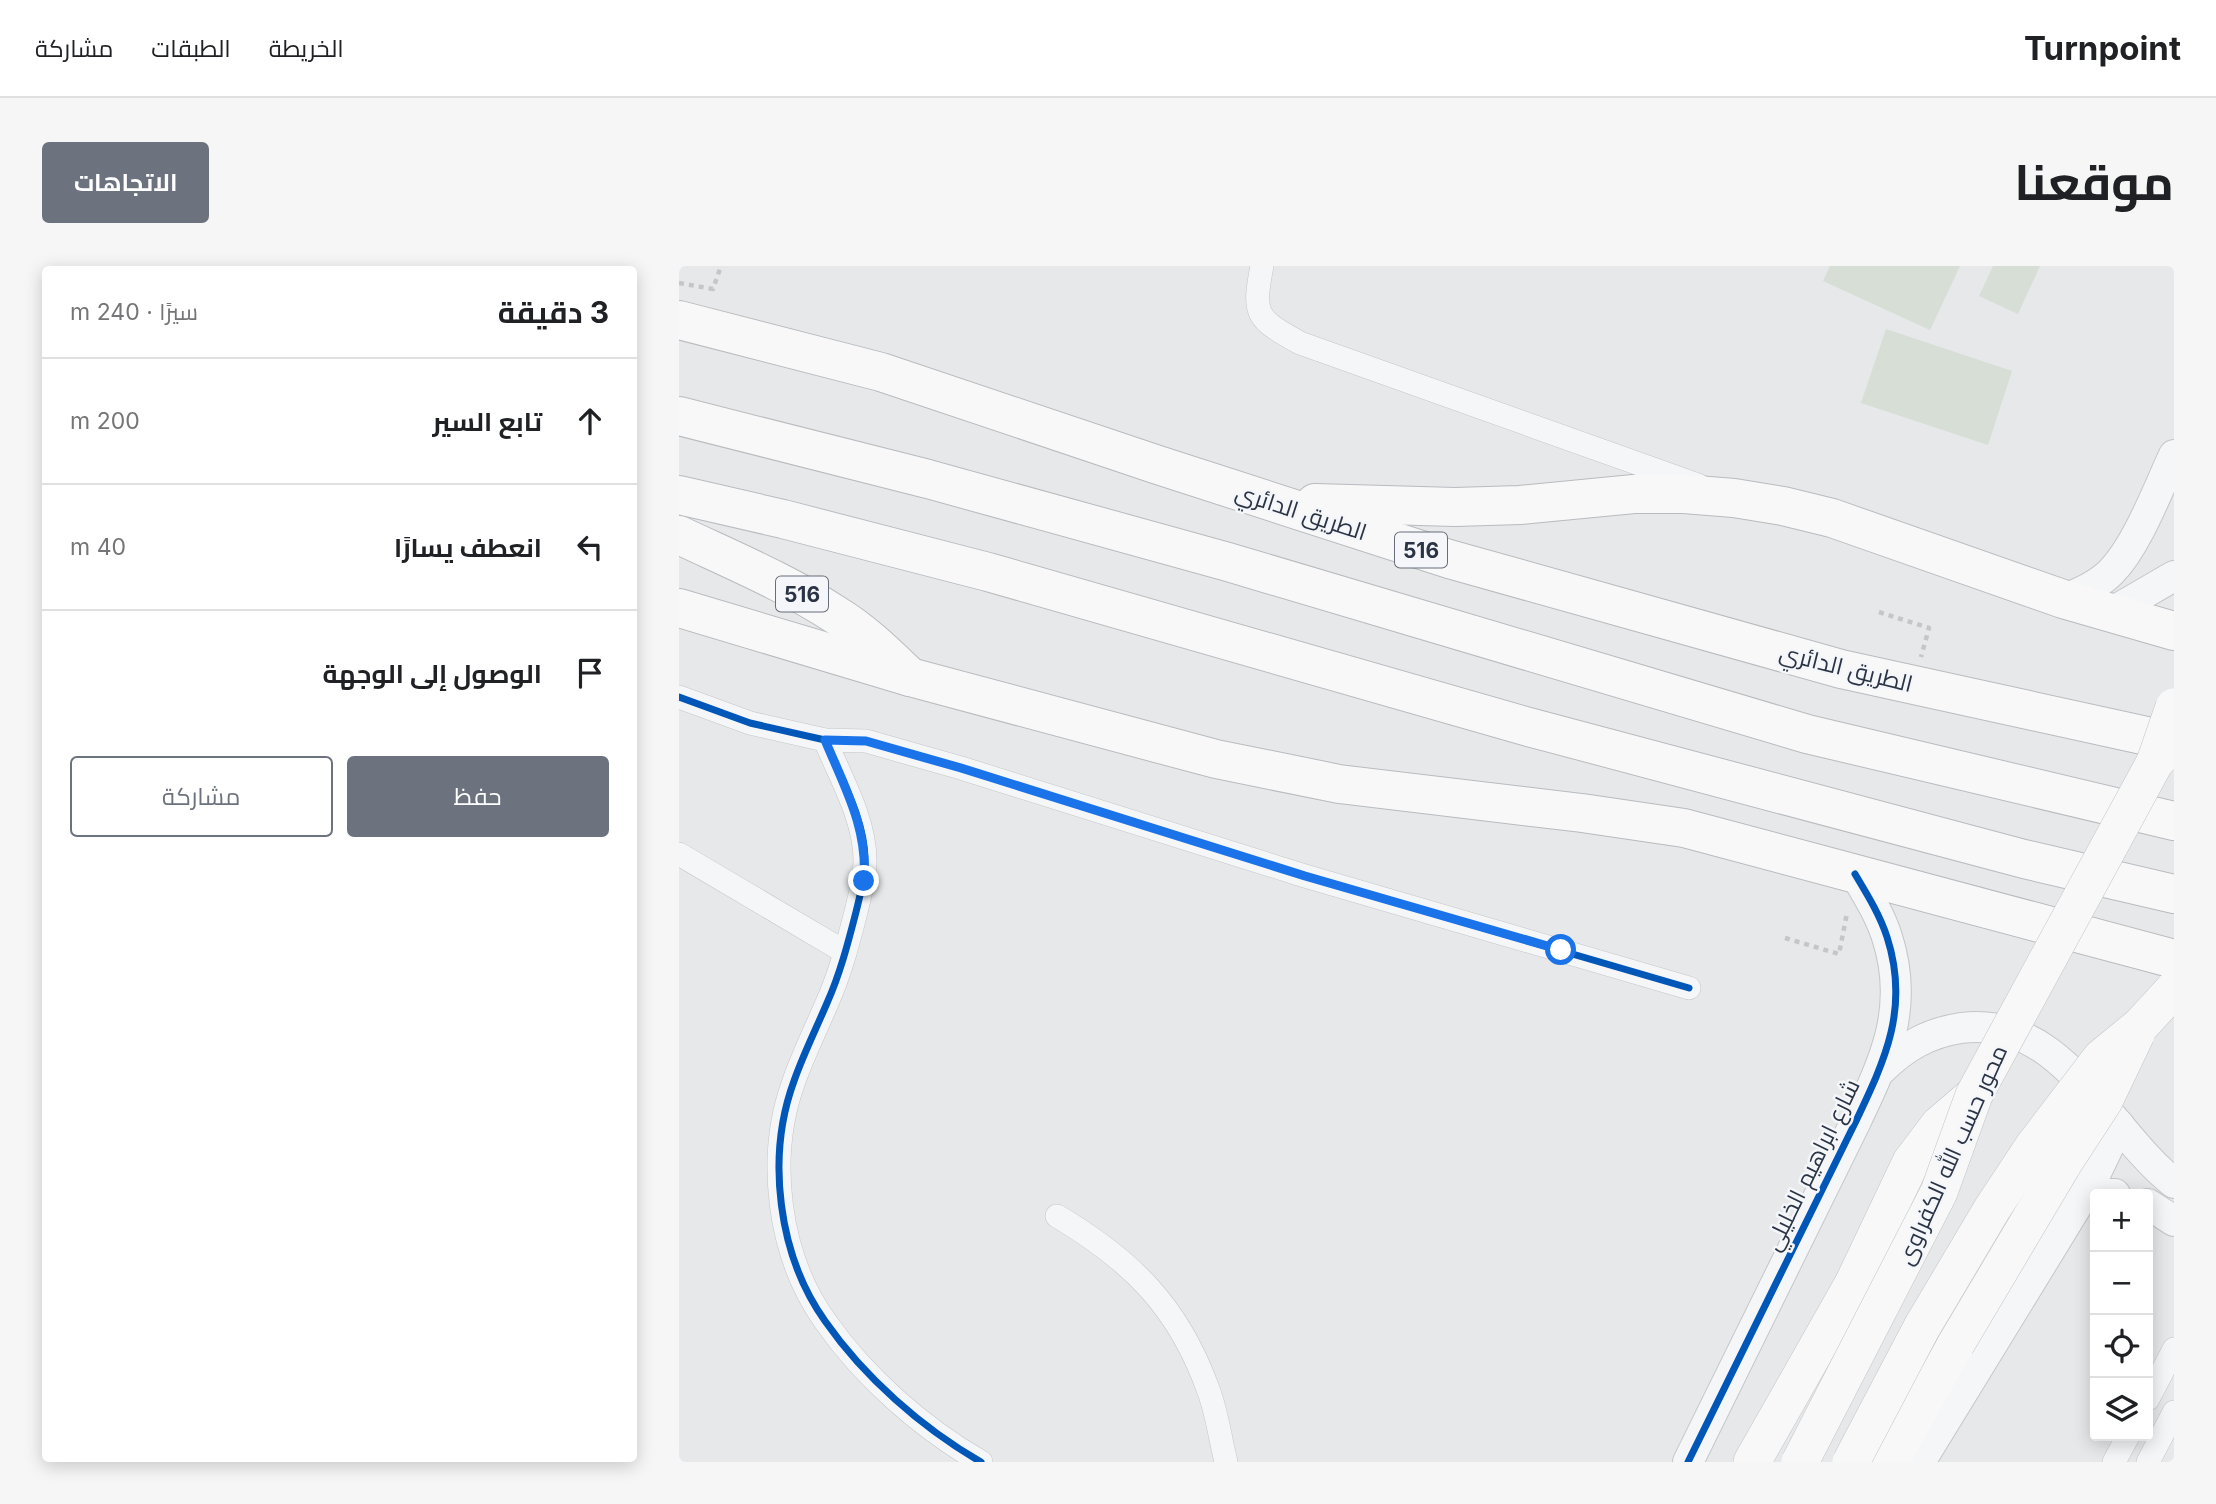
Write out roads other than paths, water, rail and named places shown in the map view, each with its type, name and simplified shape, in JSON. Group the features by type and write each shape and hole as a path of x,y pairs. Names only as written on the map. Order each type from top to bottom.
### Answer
{"highway":[{"name":"الطريق الدائري","path":"679,320 881,372 1266,501 1449,559 1841,669 2168,749"},
{"path":"679,416 915,475 1228,562 1807,734 2174,821"},
{"path":"1266,501 1455,507 1520,505 1634,494 1734,498 1832,518 2063,599 2174,631"},
{"path":"679,495 988,572 1525,726 2024,859 2174,894"},
{"name":"516","path":"679,535 798,592 839,616 876,645 910,677"},
{"name":"516","path":"679,608 910,677 1216,759 1339,784 1684,828 2174,959"}],"main road":[{"name":"محور حسب الله الكفراوى","path":"1800,1462 1939,1192 1974,1095 2168,749 2174,707"},
{"path":"1851,1462 1928,1317 2026,1158 2084,1077 2110,1049 2140,1026 2174,989"},
{"path":"1889,1462 2063,1164 2104,1101 2140,1026"},
{"path":"1752,1462 1853,1284 1911,1162 1938,1125 1974,1095"}],"street":[{"path":"1262,266 1256,296 1258,308 1268,325 1300,343 1734,498"},
{"path":"2063,599 2097,584 2123,559 2174,455"},
{"path":"2112,612 2174,576"},
{"path":"679,697 750,723 825,740 866,741 961,768 1305,876 1689,988"},
{"path":"825,740 864,840 864,881 828,1002 792,1085 784,1119 780,1188 785,1223 793,1256 806,1288 823,1319 844,1347 918,1418 981,1462"},
{"path":"681,860 845,951"},
{"name":"شارع ابراهيم الخليلي","path":"1688,1462 1879,1073 1891,1038 1896,1004 1895,969 1887,936 1855,874"},
{"path":"1879,1073 1897,1054 1920,1040 1945,1031 1971,1027 1997,1029 2023,1037 2046,1049 2066,1067 2119,1125 2160,1183"},
{"path":"2096,1189 2102,1164 2119,1125"},
{"path":"1920,1462 2090,1203"},
{"path":"2153,1207 2174,1221"},
{"path":"1057,1216 1096,1240 1133,1270 1165,1306 1191,1347 1209,1391 1226,1462"},
{"path":"2153,1389 2174,1349"},
{"path":"2148,1462 2174,1412"},
{"path":"2114,1462 2125,1441"}]}
